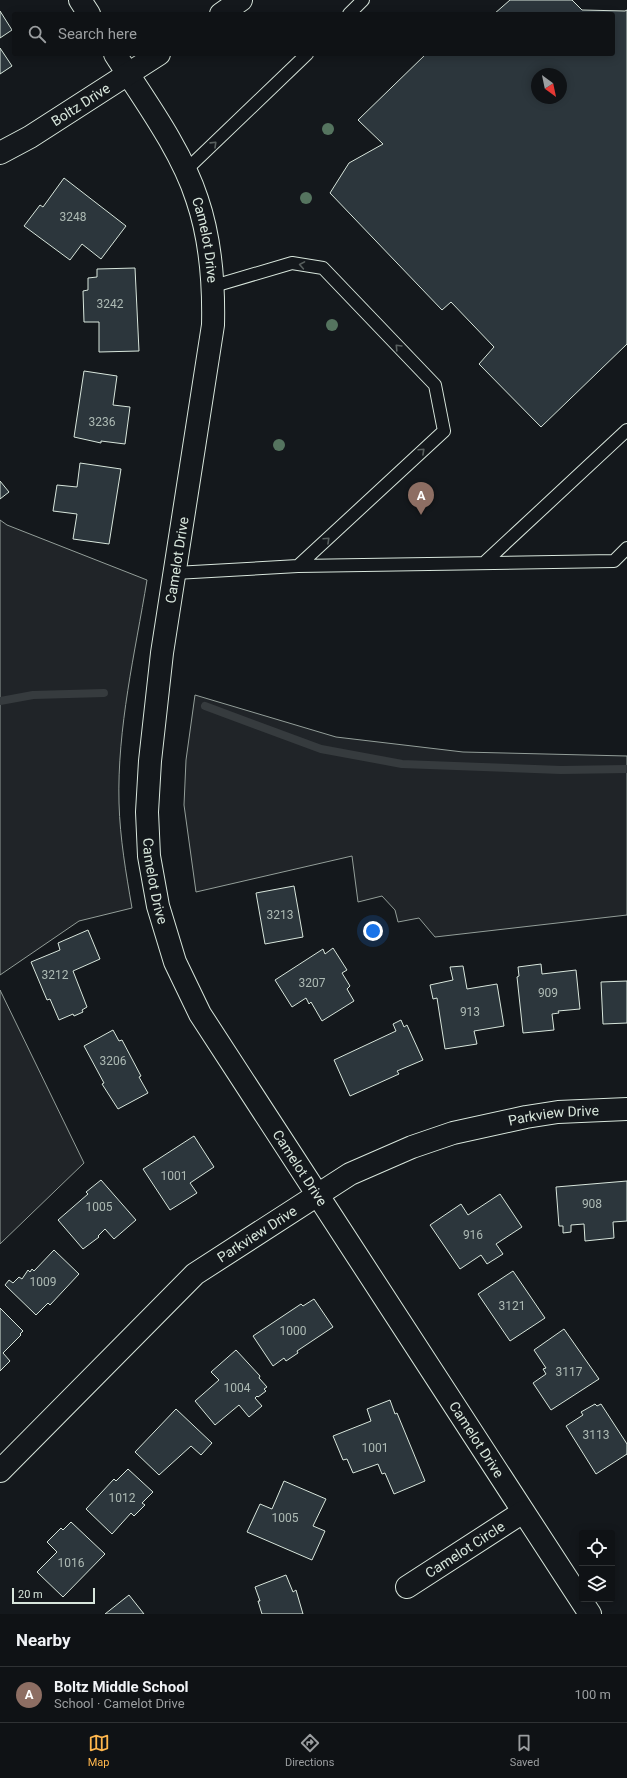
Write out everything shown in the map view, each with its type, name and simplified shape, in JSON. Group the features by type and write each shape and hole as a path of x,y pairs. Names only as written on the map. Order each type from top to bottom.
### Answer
{"street":[{"path":"80,0 88,12"},
{"path":"224,12 241,0"},
{"name":"Camelot Drive","path":"116,56 177,153 197,199 208,242 214,286 213,325 162,653 151,749 148,792 147,812 149,856 158,906 175,962 200,1014 590,1614"},
{"name":"Boltz Drive","path":"0,153 30,137 156,56"},
{"name":"Parkview Drive","path":"0,1470 195,1274 350,1174 412,1147 453,1133 526,1116 558,1112 627,1109"},
{"name":"Camelot Circle","path":"407,1587 523,1512"}],"lane":[{"path":"351,12 364,0"},
{"path":"185,171 305,56"},
{"path":"214,286 292,263 322,268 435,385 444,431 298,566"},
{"path":"484,563 627,430"},
{"path":"175,573 298,566 614,561 627,548"}],"shaded area":[{"path":"0,520 7,525 147,580 128,691 119,775 121,830 132,908 79,921 0,975"},
{"path":"195,695 336,737 463,752 627,756 627,915 435,937 419,918 398,922 395,910 382,896 358,902 352,856 196,892 184,805 186,760"},
{"path":"0,990 84,1163 0,1244"}],"building":[{"path":"510,0 572,0 582,10 627,10 627,344 541,427 479,364 494,347 451,302 442,310 330,193 349,163 383,144 358,120 424,56 615,56 615,12 496,12"},
{"path":"0,11 12,30 0,38"},
{"path":"0,48 12,66 0,74"},
{"path":"64,178 126,226 101,259 82,244 70,260 24,226 40,205 43,207"},
{"path":"135,268 139,351 99,352 99,322 84,322 83,291 88,290 88,278 97,277 97,269"},
{"path":"84,371 117,376 113,405 130,407 125,444 101,441 101,443 74,437"},
{"path":"80,463 121,469 109,544 73,539 77,514 53,511 57,485 77,487"},
{"path":"0,481 9,492 0,499"},
{"path":"294,886 303,937 265,944 256,893"},
{"path":"88,930 100,959 73,971 87,1007 82,1010 83,1012 74,1016 73,1014 59,1020 50,999 47,1000 31,962 60,950 58,943"},
{"path":"333,948 347,970 342,973 350,986 347,989 354,1001 322,1021 311,1002 309,1004 306,998 292,1007 275,980 323,949 325,954"},
{"path":"541,964 542,974 576,970 580,1009 558,1011 559,1013 552,1014 554,1030 523,1033 517,977 519,976 518,967"},
{"path":"463,966 467,989 497,984 504,1026 474,1031 477,1044 445,1049 437,998 433,999 430,985 453,980 450,967"},
{"path":"627,981 627,1023 603,1024 601,982"},
{"path":"401,1020 404,1027 407,1025 423,1060 397,1071 399,1074 350,1096 334,1060 396,1031 393,1024"},
{"path":"113,1030 119,1041 122,1040 141,1076 139,1077 148,1093 118,1109 102,1084 104,1083 84,1046"},
{"path":"194,1136 214,1167 190,1183 197,1193 170,1210 143,1169"},
{"path":"101,1180 136,1220 114,1239 105,1229 98,1236 99,1237 83,1249 58,1220 88,1194 86,1192"},
{"path":"627,1181 627,1221 613,1222 614,1238 585,1241 584,1224 571,1225 571,1232 563,1233 563,1226 559,1226 556,1187"},
{"path":"500,1194 522,1227 496,1244 503,1254 487,1264 481,1255 460,1269 430,1225 461,1204 468,1215"},
{"path":"54,1250 79,1274 50,1305 48,1303 36,1315 5,1285 9,1280 13,1283 19,1277 22,1279 28,1270 30,1272 32,1269 34,1271"},
{"path":"513,1271 545,1318 510,1341 478,1294"},
{"path":"314,1299 333,1327 297,1351 298,1353 286,1361 284,1358 273,1366 253,1336 301,1304 303,1306"},
{"path":"0,1308 23,1331 20,1334 21,1335 3,1353 10,1361 0,1371"},
{"path":"564,1329 599,1379 551,1410 533,1383 546,1374 543,1369 546,1368 534,1350"},
{"path":"236,1350 260,1376 259,1378 267,1387 264,1389 266,1391 255,1398 262,1406 249,1417 239,1405 215,1425 195,1401 219,1380 211,1372"},
{"path":"390,1400 395,1414 397,1413 425,1481 394,1494 385,1473 382,1474 378,1464 353,1473 347,1459 343,1460 333,1436 371,1421 367,1409"},
{"path":"595,1404 597,1406 601,1404 627,1444 627,1454 596,1474 566,1426 583,1415 581,1412"},
{"path":"176,1409 212,1443 201,1455 191,1446 159,1475 135,1452"},
{"path":"128,1469 153,1492 142,1503 145,1505 134,1516 131,1513 112,1534 86,1509 114,1479 116,1481"},
{"path":"284,1481 326,1499 313,1526 325,1531 312,1560 247,1532 260,1504 272,1509"},
{"path":"71,1522 105,1554 63,1597 37,1572 57,1552 47,1542 61,1528 63,1530"},
{"path":"286,1575 293,1592 296,1590 303,1614 262,1614 258,1601 260,1601 255,1587"},
{"path":"129,1595 144,1614 105,1614"}],"waterway":[{"path":"0,701 33,695 104,693"},
{"path":"205,706 321,749 402,764 561,770 627,769"}],"place":[{"name":"Boltz Middle School","path":"421,515"}]}
